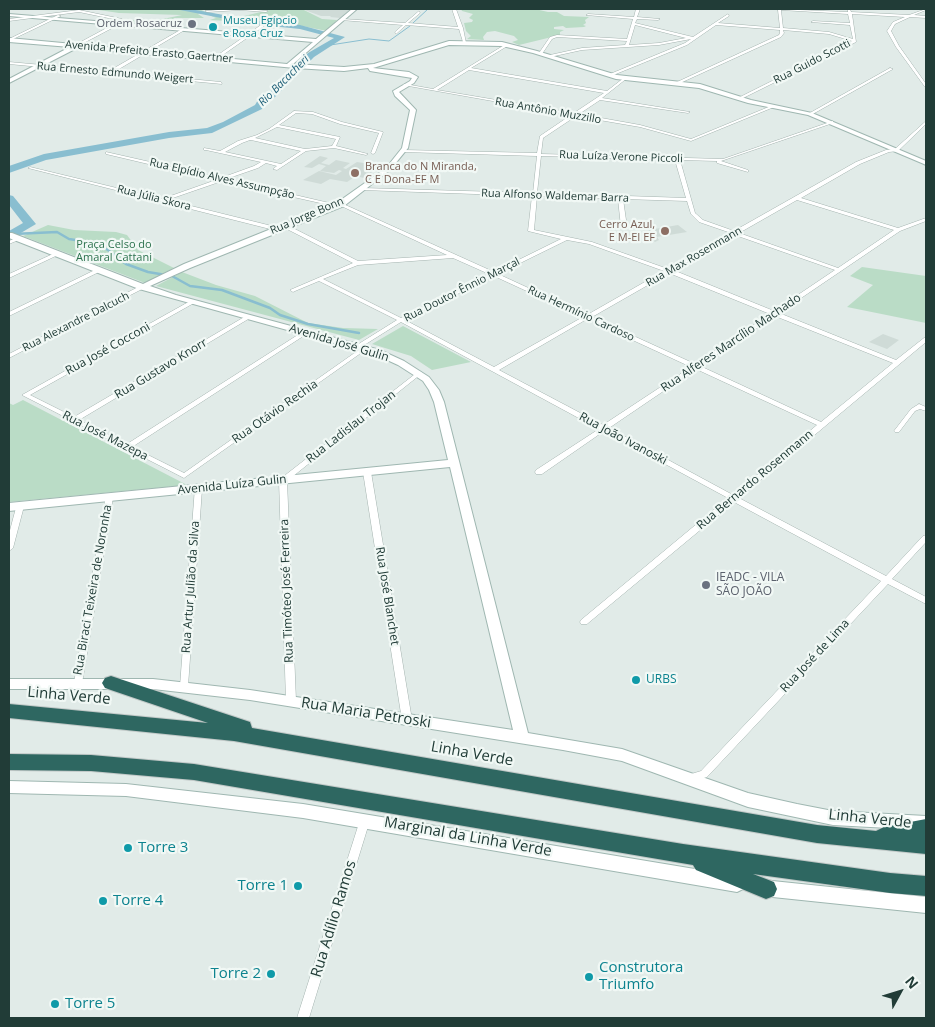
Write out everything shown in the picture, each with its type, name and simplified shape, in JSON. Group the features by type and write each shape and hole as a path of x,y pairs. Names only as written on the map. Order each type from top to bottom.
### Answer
{"highway":[{"path":"111,683 287,742"},
{"name":"Linha Verde","path":"9,711 207,729 774,827 866,840 926,845"},
{"path":"9,762 91,763 194,772 683,854 890,883 926,886"},
{"path":"866,840 926,828"},
{"path":"683,854 766,889"}],"main road":[{"path":"298,66 319,41 355,9"},
{"path":"9,15 319,41"},
{"name":"Avenida Prefeito Erasto Gaertner","path":"9,40 322,68 361,68"},
{"path":"361,68 440,45 465,42 507,45 541,53 611,75 708,87 740,98 810,114 926,163"},
{"path":"9,80 76,46"},
{"name":"Rua Jorge Bonn","path":"142,287 187,266 339,205 388,169 403,151 413,110 396,94 397,89 414,80 414,76 361,68"},
{"name":"Avenida José Gulin","path":"13,238 142,287 362,347 391,357 419,373 430,384 437,396 522,738"},
{"name":"Avenida Luíza Gulin","path":"14,507 455,463"},
{"name":"Rua Maria Petroski","path":"9,684 78,682 184,686 291,701 622,755 716,790"},
{"name":"Marginal da Linha Verde","path":"9,787 126,790 200,798 365,820 766,889 926,905"},
{"path":"716,790 763,804 833,818 926,823"}],"street":[{"path":"239,9 266,11"},
{"path":"207,11 244,9"},
{"path":"454,9 465,42"},
{"path":"626,46 638,9"},
{"path":"678,83 780,36 779,9 849,11 926,17"},
{"path":"926,9 894,23 889,31 897,46 926,86"},
{"name":"Rua Guido Scotti","path":"740,98 855,41 849,11"},
{"path":"9,20 83,12 113,16 120,19 117,24 76,46"},
{"path":"396,33 419,12"},
{"path":"9,40 65,13"},
{"path":"588,15 658,19"},
{"path":"611,75 686,44 692,38 717,24 728,15"},
{"path":"342,20 461,28"},
{"path":"814,22 852,24"},
{"path":"634,24 692,38"},
{"path":"717,24 832,33 855,41"},
{"path":"216,58 262,26"},
{"path":"109,73 182,30"},
{"path":"541,53 551,38 557,36 628,40"},
{"path":"551,56 582,49 659,44 692,38"},
{"path":"434,90 507,45"},
{"name":"Rua Ernesto Edmundo Weigert","path":"9,63 221,83"},
{"path":"468,69 607,92"},
{"path":"810,114 891,69"},
{"path":"625,78 599,99 542,135 531,231 600,246 670,271 897,363"},
{"name":"Rua Antônio Muzzillo","path":"405,85 648,128 691,140 772,106"},
{"path":"599,99 688,112"},
{"path":"221,152 260,136 295,112 313,113 341,123 381,132 371,160"},
{"name":"Rua Luíza Verone Piccoli","path":"403,151 712,160 726,159 832,122"},
{"path":"896,150 926,122"},
{"path":"276,126 338,138 334,147"},
{"path":"920,128 926,130"},
{"path":"250,139 305,150 334,147 373,154"},
{"path":"206,149 281,165"},
{"path":"275,169 305,150"},
{"name":"Rua Max Rosenmann","path":"494,370 863,161 888,151 896,150"},
{"name":"Rua Elpídio Alves Assumpção","path":"108,153 339,205"},
{"path":"677,159 695,217 706,224 839,270"},
{"path":"248,168 258,160"},
{"path":"712,160 746,170"},
{"path":"163,200 248,168 256,167 265,162"},
{"name":"Rua Júlia Skora","path":"30,168 282,227 358,263"},
{"name":"Rua Alfonso Waldemar Barra","path":"362,189 689,200"},
{"path":"620,198 624,226"},
{"path":"797,198 898,230"},
{"name":"Rua Hermínio Cardoso","path":"339,205 822,425"},
{"name":"Rua Alferes Marcílio Machado","path":"539,472 898,230 926,219"},
{"name":"Rua Doutor Ênnio Marçal","path":"362,347 401,320 566,238"},
{"path":"9,276 58,254"},
{"path":"293,290 358,263 454,256"},
{"path":"9,314 99,270"},
{"name":"Rua João Ivanoski","path":"319,279 401,320 926,601"},
{"name":"Rua Alexandre Dalcuch","path":"9,356 142,287"},
{"name":"Rua José Cocconi","path":"25,395 192,302"},
{"name":"Rua Gustavo Knorr","path":"74,420 248,317"},
{"path":"127,447 306,332"},
{"name":"Rua Bernardo Rosenmann","path":"584,622 926,338"},
{"name":"Rua Otávio Rechia","path":"184,476 362,347"},
{"name":"Rua Ladislau Trojan","path":"284,480 419,373"},
{"name":"Rua José Mazepa","path":"25,395 184,476"},
{"path":"897,431 913,410 923,408"},
{"name":"Rua José Blanchet","path":"367,472 407,720"},
{"name":"Rua Timóteo José Ferreira","path":"284,480 291,701"},
{"name":"Rua Artur Julião da Silva","path":"184,686 198,489"},
{"name":"Rua Biraci Teixeira de Noronha","path":"78,682 109,497"},
{"path":"9,548 14,507"},
{"name":"Rua José de Lima","path":"704,774 926,538"},
{"path":"686,778 696,778 704,774 708,783 716,790"},
{"name":"Rua Adílio Ramos","path":"303,1018 365,820"}],"shaded area":[{"path":"302,9 351,9 340,18 321,16"},
{"path":"320,156 328,158 321,163 329,165 336,160 350,163 343,168 346,169 357,162 370,164 367,167 376,169 364,178 356,176 347,182 330,179 321,184 303,180 319,171 336,175 342,171 339,170 334,173 320,171 326,166 319,164 312,168 304,167"},
{"name":"Cerro Azul, E M-EI EF","path":"678,225 687,232 657,237 659,240 655,242 643,231"},
{"path":"883,334 899,340 887,349 869,342"}],"green space":[{"path":"92,9 200,9 205,12 236,18 269,10 248,9 302,9 322,19 337,20 327,31 297,25 237,18 228,21 210,20 216,18 202,12 198,14 204,18 174,18 170,22 158,22 157,25 149,25 124,23 121,20 158,20 182,15 119,13"},
{"path":"461,9 535,9 557,12 564,16 589,17 585,20 586,23 583,25 586,26 584,27 554,27 554,29 564,30 560,32 560,35 519,45 512,42 518,40 514,36 495,31 487,32 483,37 484,40 467,39 471,36 466,31 464,23 472,22 473,20 469,18 473,14"},
{"name":"Praça Celso do Amaral Cattani","path":"48,225 74,230 116,232 127,235 138,250 174,268 145,283 23,236"},
{"path":"862,267 926,276 926,323 847,307 873,285 850,276"},
{"path":"182,272 216,285 255,296 308,323 343,328 378,329 359,340 156,286"},
{"path":"403,326 471,362 432,370 411,356 372,344"},
{"path":"23,400 187,485 9,502 9,403 13,405"}],"waterway":[{"name":"Rio Bacacheri","path":"9,170 44,157 169,135 209,131 259,107 261,102 272,95 311,55 341,37 300,27 252,22 179,9"},
{"path":"413,23 428,9"},
{"path":"324,46 369,39 389,41 410,26"},
{"name":"Rio Bacacheri","path":"9,198 30,224 9,236"},
{"path":"13,234 57,232 69,239 94,243 108,250 126,264 148,272 172,276 190,286 222,290 270,308 280,315 308,324 359,333"}],"place":[{"name":"Ordem Rosacruz","path":"192,24"},
{"name":"Museu Egípcio e Rosa Cruz","path":"213,27"},
{"name":"Branca do N Miranda, C E Dona-EF M","path":"355,173"},
{"name":"Cerro Azul, E M-EI EF","path":"665,231"},
{"name":"IEADC - VILA SÃO JOÃO","path":"706,585"},
{"name":"URBS","path":"636,680"},
{"name":"Torre 3","path":"128,848"},
{"name":"Torre 1","path":"298,886"},
{"name":"Torre 4","path":"103,901"},
{"name":"Torre 2","path":"271,974"},
{"name":"Construtora Triumfo","path":"589,977"},
{"name":"Torre 5","path":"55,1004"}]}
